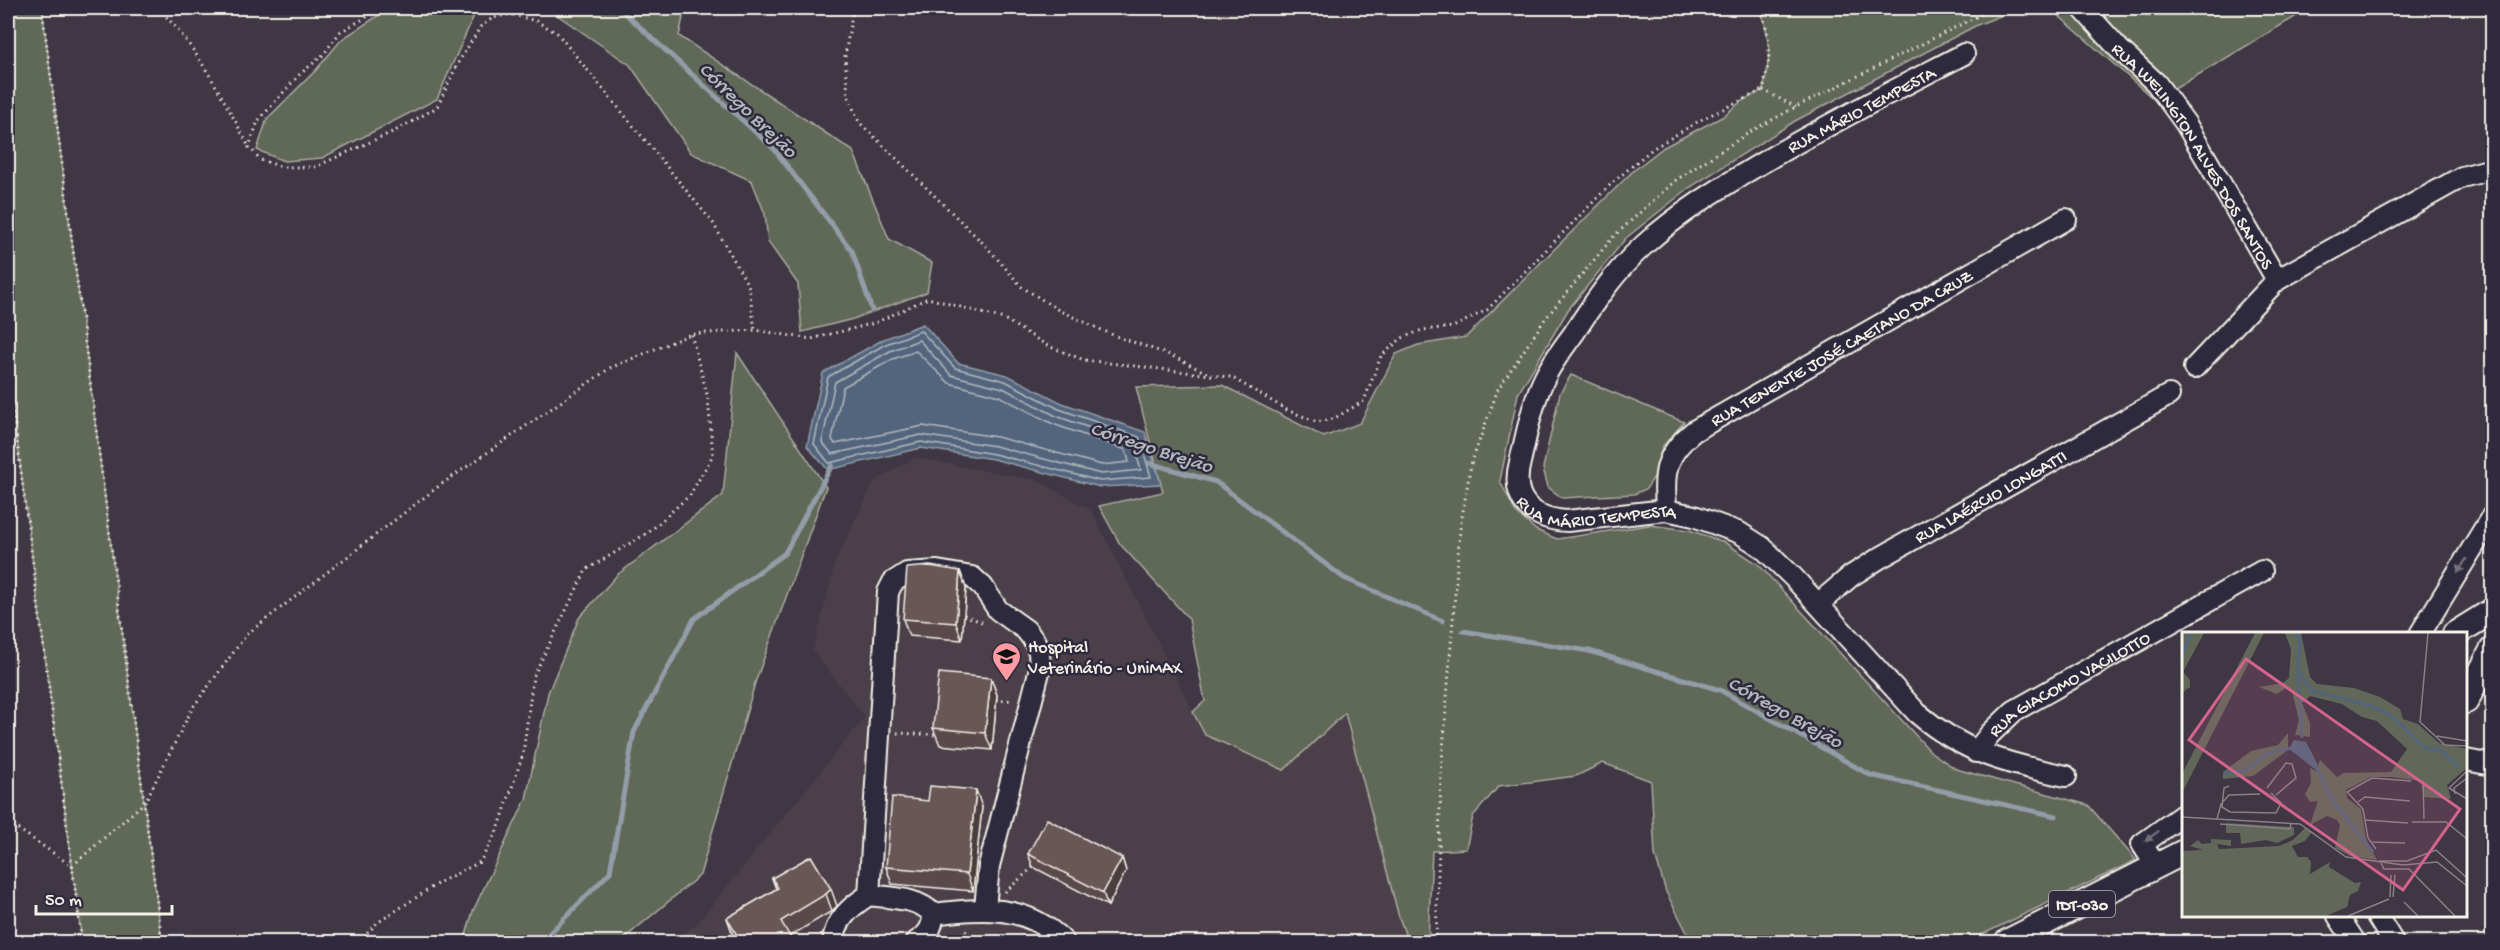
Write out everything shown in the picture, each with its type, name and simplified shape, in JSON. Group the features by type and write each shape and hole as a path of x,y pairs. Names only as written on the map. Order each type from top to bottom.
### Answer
{"main road":[{"path":"2457,632 2493,611"},
{"path":"2467,667 2493,638"},
{"path":"2467,699 2493,650"},
{"name":"IDT-030","path":"2007,942 2156,866 2182,856"}],"street":[{"name":"RUA WELINGTON ALVES DOS SANTOS","path":"2082,8 2119,49 2156,83 2186,124 2277,280"},
{"name":"RUA MÁRIO TEMPESTA","path":"1964,54 1799,141 1707,196 1644,245 1619,271 1590,308 1553,365 1536,400 1518,469 1518,487 1527,505 1540,516 1567,521 1666,510 1694,516 1740,533 1762,547 1818,604 1917,714 1940,732 1976,752 2023,768 2066,776"},
{"path":"2194,368 2277,280 2462,177 2493,169"},
{"name":"RUA TENENTE JOSÉ CAETANO DA CRUZ","path":"1666,510 1665,471 1671,453 1694,431 2066,219"},
{"name":"RUA LAÉRCIO LONGATTI","path":"1818,604 1851,576 1878,559 2169,395"},
{"path":"2421,632 2493,516"},
{"path":"869,895 888,592 893,582 907,573 921,570 972,577 983,587 998,610 1031,636 1040,659 1028,721 988,866 985,908"},
{"name":"RUA GIACOMO VACILOTTO","path":"1976,752 1990,734 2014,711 2262,571"},
{"path":"2467,760 2493,765"},
{"path":"2156,866 2142,844 2182,815"},
{"path":"833,942 839,922 856,903 869,895 921,904 933,914 985,908 1032,920 1047,928 1064,942"},
{"path":"916,942 930,930 933,914"},
{"path":"2339,917 2355,942"},
{"path":"2377,917 2393,942"}],"path":[{"path":"42,8 162,942"},
{"path":"158,8 177,26 199,58 249,147 261,160 282,167 315,167 399,129 437,107 458,63 481,26 493,18 510,14 536,21 557,33 713,222 748,287 755,330"},
{"path":"249,147 258,122 299,75 324,55 340,32 383,8"},
{"path":"853,8 845,56 848,96 858,122 986,246 1022,287 1060,311 1113,335 1170,355 1210,375"},
{"path":"1760,8 1767,28 1770,61 1763,90"},
{"path":"1436,942 1441,775 1461,529 1471,464 1498,389 1545,319 1614,236 1676,180 1753,130 1994,8"},
{"path":"72,866 145,802 193,707 247,634 439,486 610,368 692,334 755,330 812,339 875,323 928,298 1004,319 1048,346 1084,360 1231,376 1287,410 1317,422 1333,419 1365,401 1381,356 1402,338 1422,330 1453,327 1486,310 1610,185 1652,149 1704,118 1763,90"},
{"path":"1763,90 1796,107"},
{"path":"359,942 377,923 440,882 480,862 499,827 523,754 533,677 586,570 650,532 690,495 712,455 708,398 692,334"},
{"path":"8,371 82,942"},
{"path":"880,733 940,735"},
{"path":"8,822 72,866"},
{"path":"985,908 1033,867"},
{"path":"968,936 992,942"}],"shaded area":[{"name":"Hospital Veterinário - UniMAX","path":"915,458 1036,480 1091,510 1205,735 1345,712 1399,917 1408,942 670,942 695,926 865,717 813,651 836,560 874,482"}],"green space":[{"path":"8,8 42,8 162,942 82,942 8,371"},
{"path":"390,8 488,8 476,11 437,99 322,158 284,161 257,150 267,119 316,70 342,39"},
{"path":"547,8 685,8 679,36 853,151 889,239 932,263 927,292 853,319 802,332 798,284 768,242 765,214 752,181 691,153 630,65"},
{"path":"1760,8 2020,8 1977,25 1795,121 1689,188 1626,238 1568,310 1518,394 1500,481 1516,513 1536,530 1557,539 1649,525 1689,530 1724,542 1758,564 1931,752 1956,769 2088,805 2136,860 1967,942 1692,942 1666,892 1655,855 1651,781 1603,763 1576,776 1499,786 1473,816 1466,849 1432,851 1428,942 1408,942 1399,917 1345,713 1284,770 1205,735 1193,712 1205,701 1189,619 1120,544 1099,506 1163,492 1136,387 1222,385 1324,437 1360,423 1396,354 1418,345 1466,337 1633,171 1664,147 1722,117 1742,101 1763,90 1769,49"},
{"path":"2050,8 2310,8 2176,88 2157,102"},
{"path":"737,353 826,487 755,683 700,875 620,942 464,942 473,911 526,799 548,693 579,618 617,575 723,495"},
{"path":"1571,375 1684,422 1662,447 1656,474 1646,489 1634,494 1562,498 1548,487 1543,468 1560,393"}],"water":[{"path":"923,324 958,363 1007,375 1062,403 1145,432 1161,484 1100,487 993,459 921,448 828,470 807,446 823,373 884,339"}],"building":[{"path":"930,566 960,571 956,623 903,619 907,568"},
{"path":"939,673 991,678 985,733 933,728"},
{"path":"930,786 976,790 967,874 886,867 892,797 928,801"},
{"path":"1047,819 1122,858 1103,893 1028,854"},
{"path":"811,856 831,889 781,921 793,942 741,942 727,918 778,888 772,878"}],"waterway":[{"name":"Córrego Brejão","path":"619,8 774,149 852,251 872,310"},
{"name":"Córrego Brejão","path":"1149,463 1216,482 1344,578 1443,621"},
{"path":"541,942 610,872 634,732 694,619 785,553 832,465"},
{"name":"Córrego Brejão","path":"1463,631 1589,651 1720,690 1870,775 2056,816"}],"place":[{"name":"Hospital Veterinário - UniMAX","path":"1007,682"}]}
